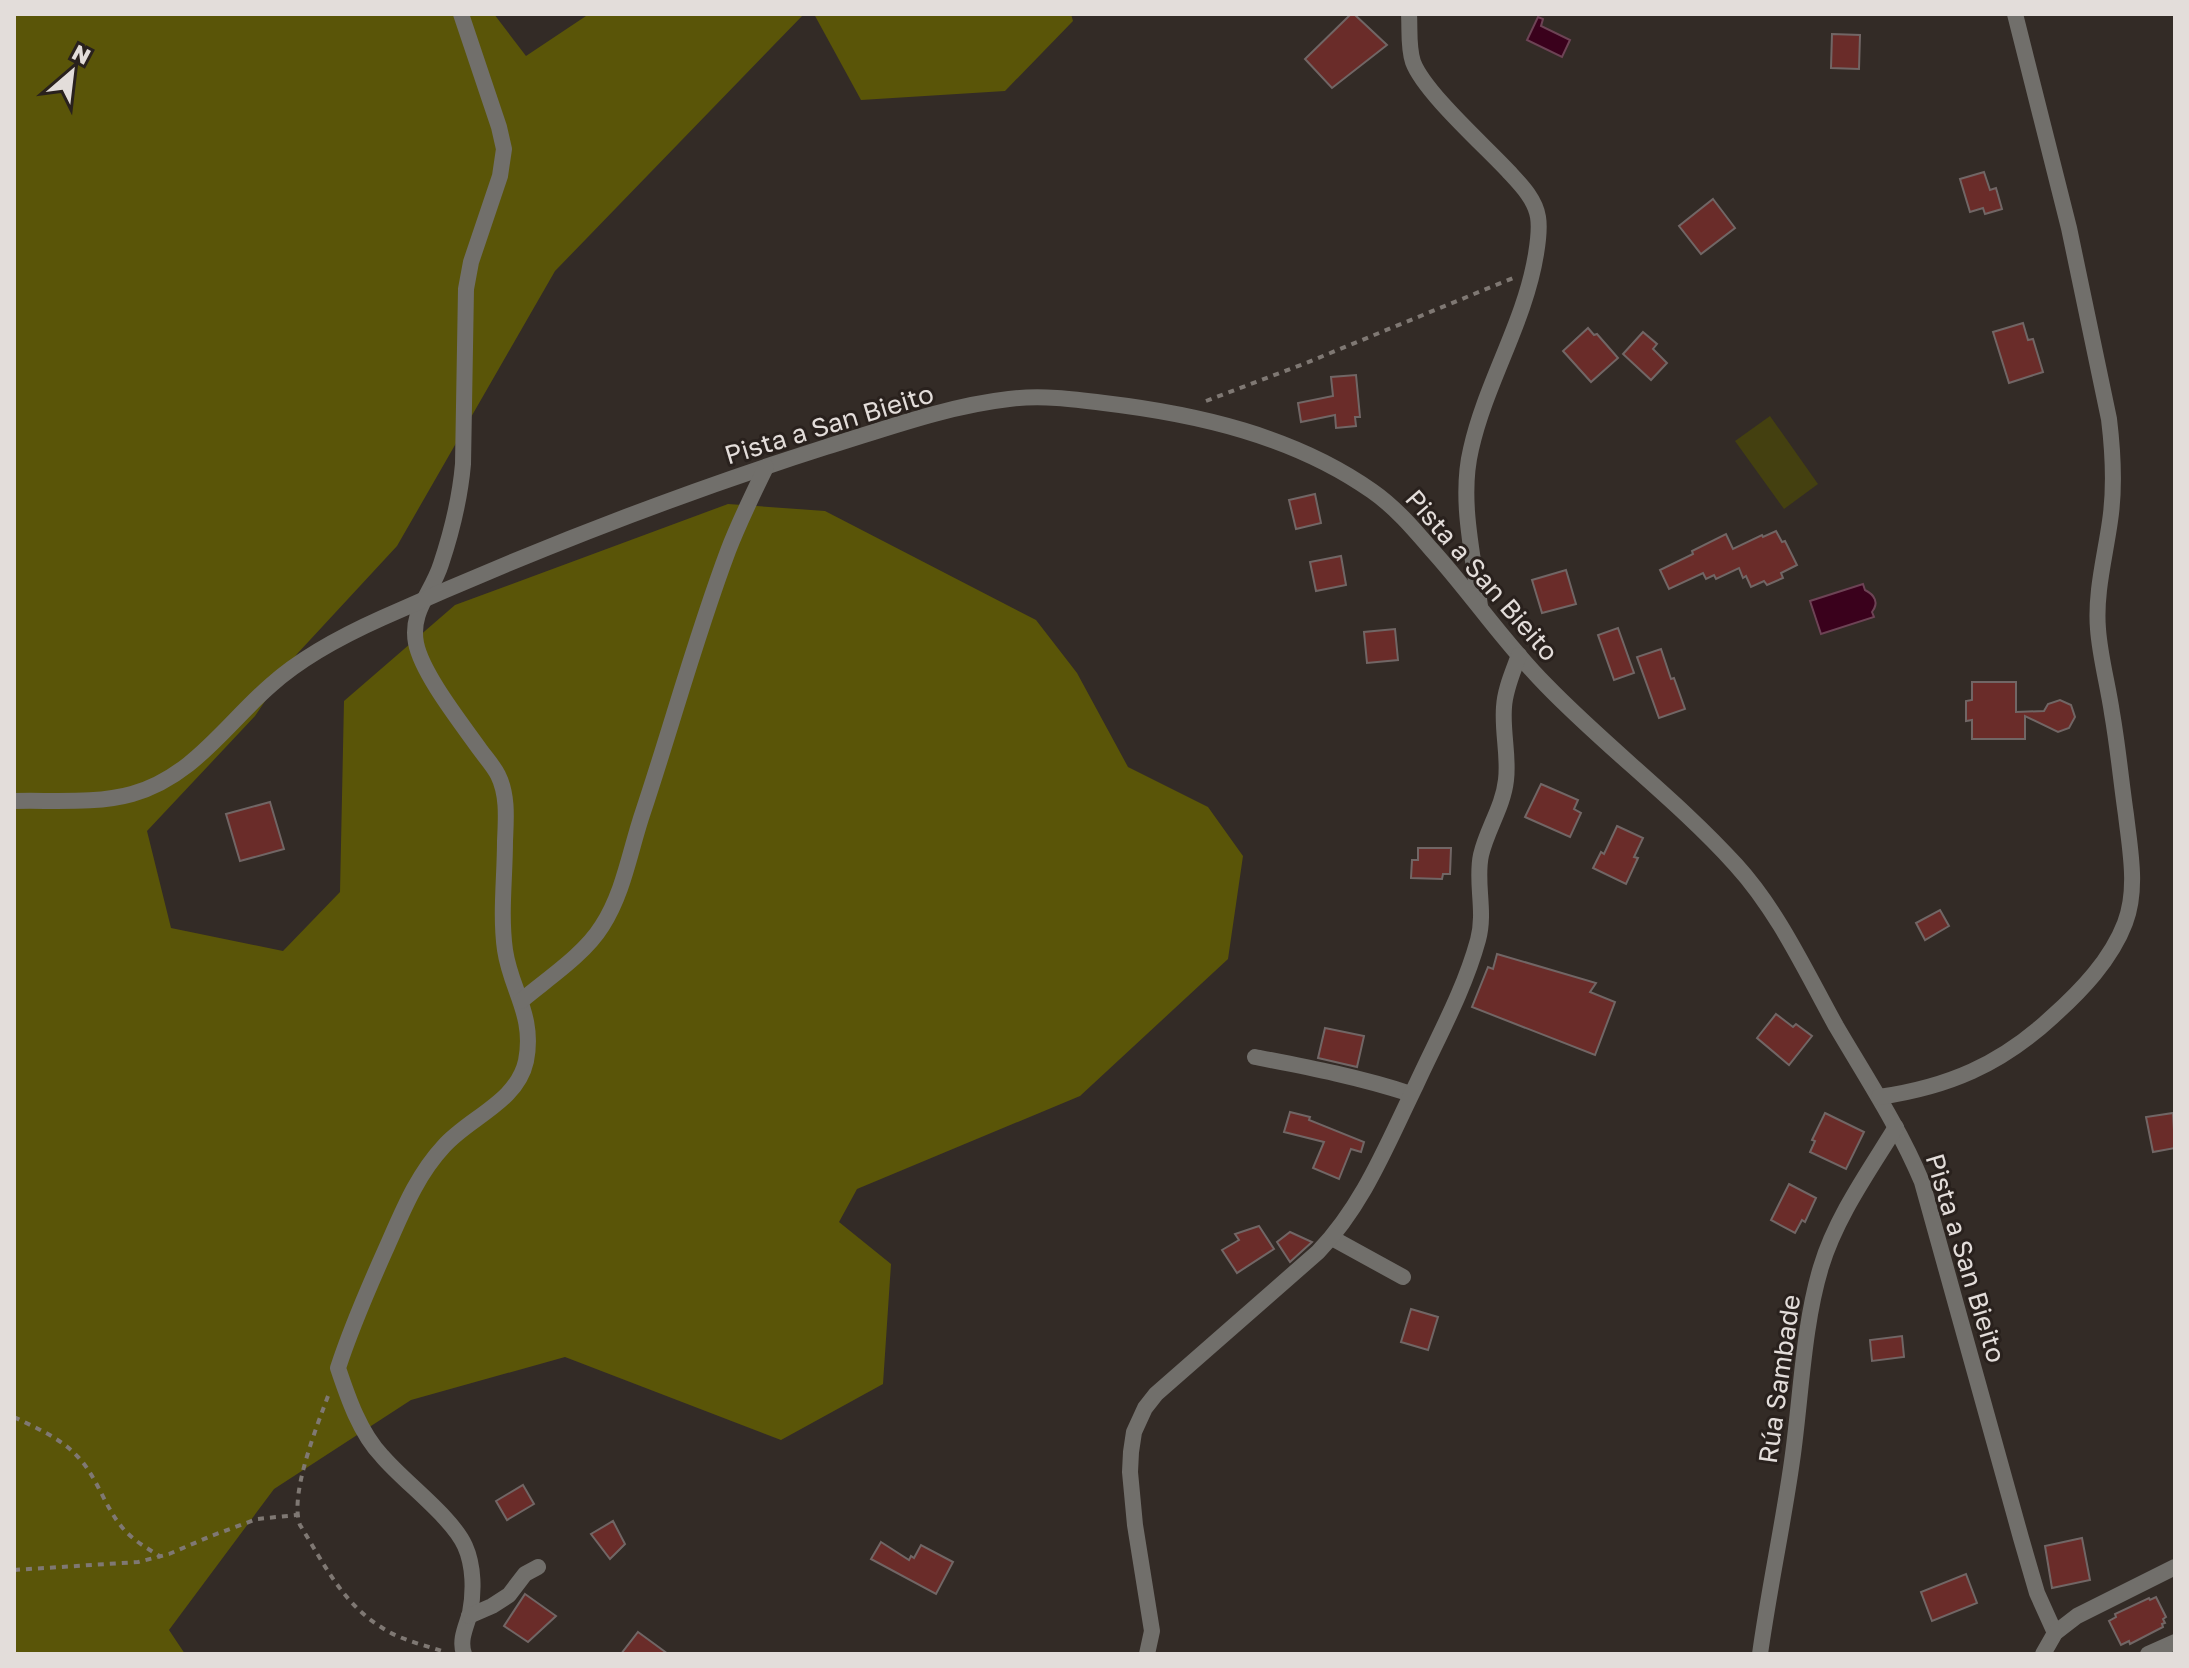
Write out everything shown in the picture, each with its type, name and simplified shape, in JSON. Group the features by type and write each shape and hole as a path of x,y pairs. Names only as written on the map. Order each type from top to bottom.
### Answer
{"street":[{"path":"461,14 504,149 500,176 471,262 466,289 460,492 441,567 414,621 420,657 450,707 498,773 503,789 506,816 505,951 529,1039 525,1065 518,1082 508,1094 445,1144 411,1191 338,1368 358,1417 379,1453 454,1528 465,1546 472,1579 472,1599 461,1644 464,1654"},
{"path":"1409,14 1412,58 1418,72 1529,196 1538,223 1534,269 1475,430 1467,472 1468,516 1480,608"},
{"path":"1879,1097 1927,1088 1956,1078 2003,1055 2033,1035 2081,988 2106,958 2118,940 2130,905 2132,877 2128,834 2098,631 2099,590 2111,518 2112,447 2109,419 2069,228 2015,14"},
{"name":"Pista a San Bieito","path":"14,801 109,798 148,788 198,758 273,683 300,663 373,622 582,532 766,467 915,419 1011,398 1066,399 1169,413 1251,432 1308,455 1360,482 1387,501 1409,523 1547,686 1662,792 1740,870 1782,931 1913,1160 1929,1205 2037,1593 2055,1633"},
{"path":"521,1001 581,950 601,929 612,908 624,880 641,816 729,548 766,467"},
{"path":"1161,1654 1152,1631 1135,1525 1130,1472 1134,1432 1145,1408 1156,1394 1332,1238 1372,1178 1452,1012 1478,940 1482,905 1480,861 1500,806 1506,779 1503,711 1505,693 1519,655"},
{"path":"1255,1057 1385,1085 1411,1094"},
{"name":"Rúa Sambade","path":"1760,1654 1820,1269 1851,1202 1896,1127"},
{"path":"1332,1238 1403,1277"},
{"path":"469,1616 509,1595 525,1574 538,1567"},
{"path":"2043,1654 2055,1633 2077,1616 2175,1567"},
{"path":"1147,1654 1152,1631"},
{"path":"2148,1654 2175,1642"}],"path":[{"path":"1169,413 1306,363 1534,269"},
{"path":"338,1368 309,1454 300,1487 297,1515 337,1586 362,1613 399,1637 451,1654"},
{"path":"14,1417 52,1436 77,1455 119,1523 129,1535 161,1557"},
{"path":"14,1570 138,1562 161,1557 257,1519 297,1515"}],"shaded area":[{"path":"14,14 494,14 526,56 589,14 804,14 555,271 397,546 297,654 255,716 147,831 171,928 283,951 340,892 344,701 455,605 728,504 825,511 1036,620 1077,673 1128,767 1208,807 1243,856 1228,959 1080,1096 857,1189 839,1222 891,1264 883,1384 781,1440 565,1357 411,1400 274,1489 169,1630 185,1654 14,1654"},
{"path":"814,14 1071,14 1073,21 1005,91 861,100"},
{"path":"1538,17 1543,19 1541,26 1570,40 1562,57 1527,40"},
{"path":"1770,416 1818,484 1784,509 1735,441"},
{"path":"1863,584 1875,600 1874,617 1821,634 1810,601"}],"building":[{"path":"1351,14 1387,45 1332,88 1305,59"},
{"path":"1832,34 1860,35 1859,69 1831,68"},
{"path":"1984,172 1990,190 1996,188 2002,209 1985,214 1983,208 1970,212 1960,179"},
{"path":"1713,199 1735,228 1701,254 1679,226"},
{"path":"2023,323 2028,340 2033,339 2043,372 2009,383 1993,332"},
{"path":"1588,328 1618,358 1591,382 1563,351"},
{"path":"1643,332 1657,344 1653,349 1667,363 1651,380 1623,354"},
{"path":"1356,375 1360,417 1355,417 1356,426 1336,428 1335,415 1301,422 1298,403 1333,396 1331,377"},
{"path":"1315,494 1321,523 1296,529 1289,500"},
{"path":"1776,531 1782,542 1785,541 1797,565 1781,573 1783,578 1767,585 1764,581 1751,587 1739,568 1716,579 1714,575 1706,579 1703,573 1669,589 1660,570 1726,534 1733,549"},
{"path":"1341,556 1346,585 1316,591 1310,562"},
{"path":"1566,570 1576,604 1542,613 1532,580"},
{"path":"1618,628 1634,673 1614,680 1598,635"},
{"path":"1395,629 1398,660 1367,663 1364,632"},
{"path":"1661,649 1685,709 1659,718 1637,657"},
{"path":"1972,682 2016,682 2016,712 2044,711 2048,704 2060,700 2071,705 2075,717 2069,728 2058,732 2025,716 2025,739 1972,739 1972,720 1966,721 1966,701 1972,700"},
{"path":"1541,784 1578,800 1574,809 1581,813 1570,837 1525,817"},
{"path":"270,802 284,849 240,861 226,814"},
{"path":"1617,826 1643,838 1626,884 1593,868 1601,852 1604,854"},
{"path":"1418,848 1451,848 1450,874 1443,874 1442,879 1411,878 1412,860 1418,860"},
{"path":"1940,910 1949,926 1925,940 1916,923"},
{"path":"1497,954 1596,983 1590,992 1615,1002 1595,1055 1472,1007 1488,967 1493,969"},
{"path":"1776,1014 1812,1036 1789,1065 1757,1038"},
{"path":"1325,1028 1364,1036 1357,1067 1318,1058"},
{"path":"1290,1112 1310,1117 1309,1120 1364,1142 1361,1152 1351,1149 1339,1179 1313,1168 1324,1142 1284,1132"},
{"path":"1825,1113 1864,1132 1846,1169 1810,1152 1815,1141 1812,1140"},
{"path":"2173,1113 2175,1148 2153,1152 2146,1117"},
{"path":"1789,1184 1816,1198 1805,1222 1802,1220 1795,1233 1771,1220"},
{"path":"1259,1226 1274,1249 1237,1273 1222,1250 1239,1240 1235,1234"},
{"path":"1290,1232 1312,1242 1290,1262 1277,1242"},
{"path":"1411,1309 1438,1317 1428,1350 1401,1342"},
{"path":"1902,1336 1904,1357 1872,1361 1870,1340"},
{"path":"523,1485 534,1504 507,1520 496,1501"},
{"path":"613,1521 625,1544 610,1559 591,1534"},
{"path":"2082,1538 2090,1580 2052,1588 2045,1546"},
{"path":"881,1542 909,1560 911,1556 914,1558 921,1545 953,1562 936,1594 871,1559"},
{"path":"1966,1574 1977,1603 1932,1621 1921,1592"},
{"path":"525,1594 556,1616 528,1642 504,1626"},
{"path":"2156,1597 2166,1617 2163,1627 2130,1644 2129,1641 2121,1645 2109,1621 2116,1617 2115,1614"},
{"path":"638,1632 668,1654 621,1654"}]}
